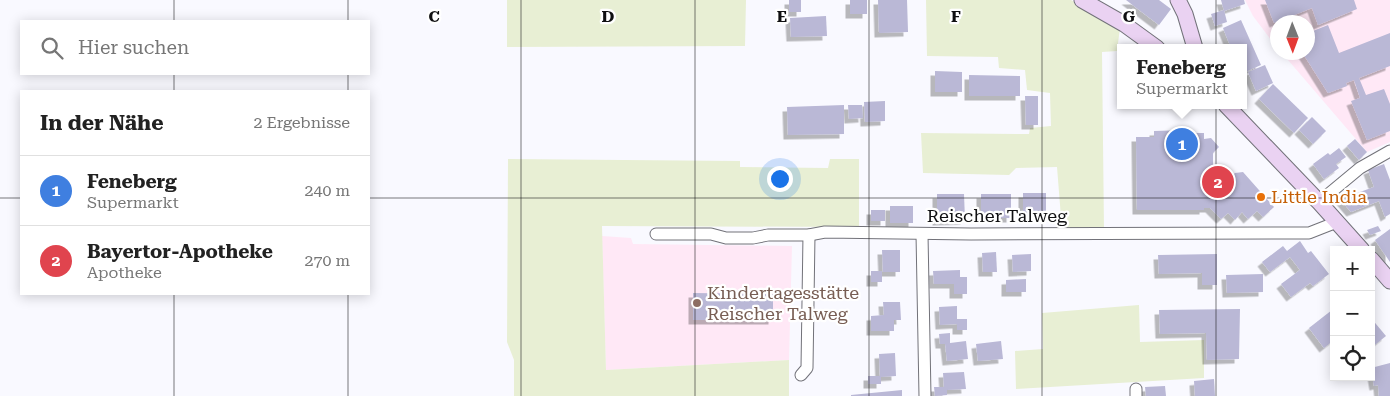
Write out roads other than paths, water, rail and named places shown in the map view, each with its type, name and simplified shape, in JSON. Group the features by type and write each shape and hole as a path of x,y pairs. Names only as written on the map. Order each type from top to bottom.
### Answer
{"street":[{"path":"1082,0 1124,24 1152,44"},
{"path":"1178,0 1194,44"},
{"path":"1230,109 1358,246"},
{"path":"1319,202 1360,168 1390,151"},
{"name":"Reischer Talweg","path":"656,234 711,234 726,238 809,235 825,232 922,234 1309,233 1337,222"},
{"path":"922,234 925,396"},
{"path":"801,375 807,368 809,235"},
{"path":"1375,264 1390,282"}],"place":[{"name":"Feneberg","path":"1182,144"},
{"name":"Bayertor-Apotheke","path":"1218,182"},
{"name":"Little India","path":"1261,197"},
{"name":"Kindertagesstätte Reischer Talweg","path":"697,303"}]}
